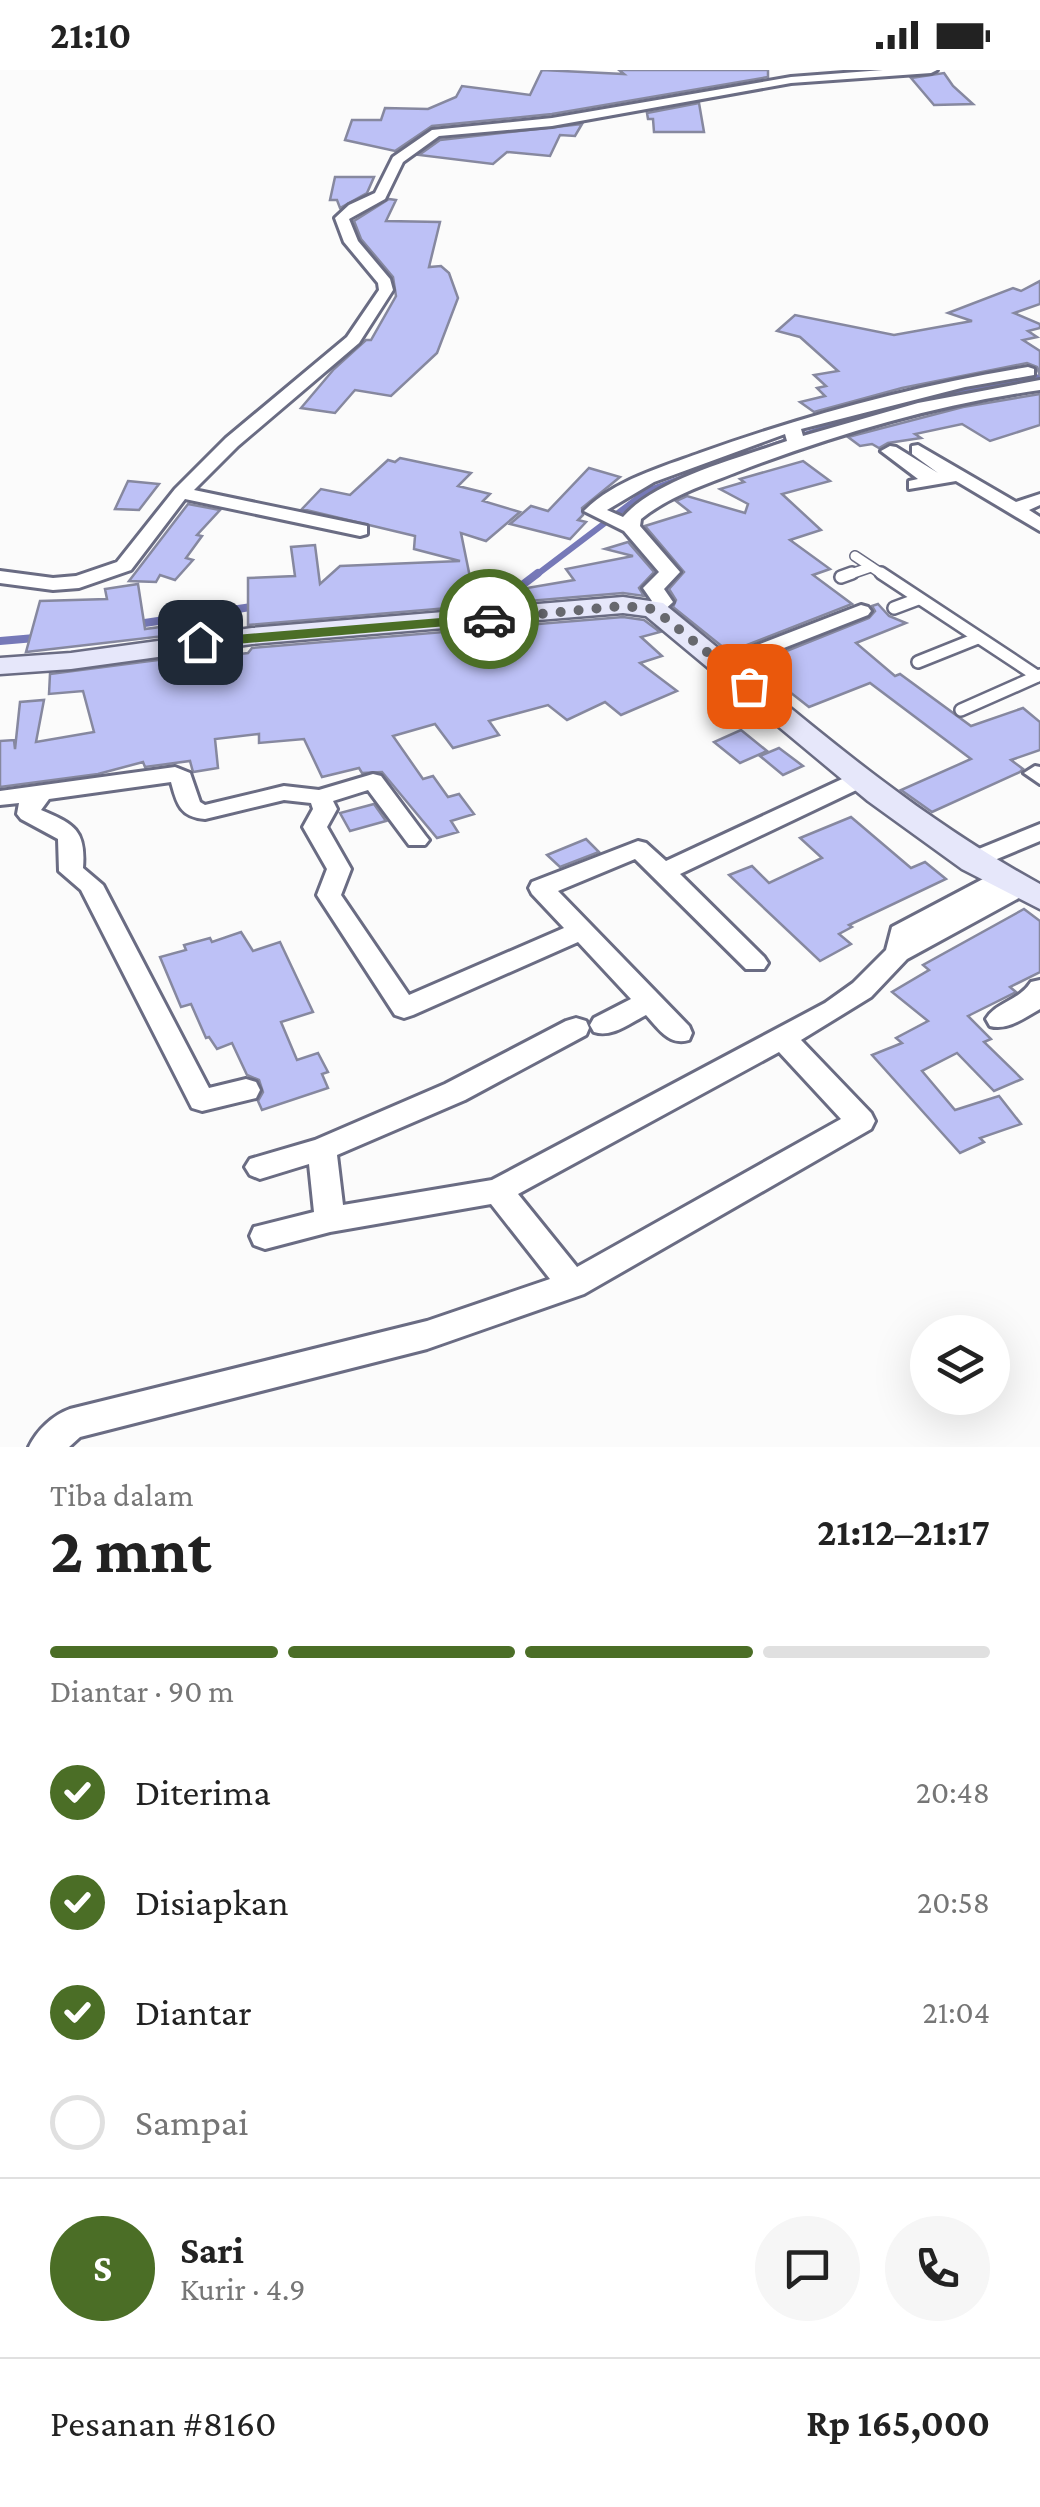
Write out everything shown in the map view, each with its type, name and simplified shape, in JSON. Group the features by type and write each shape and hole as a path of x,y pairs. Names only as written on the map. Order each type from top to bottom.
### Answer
{"street":[{"path":"0,576 66,583 109,574 137,552 181,493 232,442 338,355 367,322 386,290 385,282 351,242 342,218 380,196 398,160 429,136 552,122 791,80 931,70"},
{"path":"654,609 663,602 654,588 670,570 595,508 648,478 986,378 1040,371"},
{"path":"900,404 1040,385"},
{"path":"613,521 632,517 663,497 794,435"},
{"path":"890,450 923,483 952,475"},
{"path":"918,450 952,475 1040,524"},
{"path":"181,493 360,530"},
{"path":"1016,508 1040,499"},
{"path":"0,666 71,662 252,636 623,606 654,609 861,779 973,861 1020,887"},
{"path":"723,665 861,611"},
{"path":"0,798 175,774 182,778 188,805 205,812 284,792 320,796 373,781 417,840"},
{"path":"663,872 861,779"},
{"path":"40,794 30,804 30,814 54,822 70,838 74,848 71,870 91,886 202,1100 246,1090"},
{"path":"320,796 326,809 315,827 339,869 328,895 404,1008 582,930"},
{"path":"973,861 1040,832"},
{"path":"679,1033 541,888 630,840 755,964"},
{"path":"265,1236 330,1220 498,1191 834,1010 862,990 898,952 1020,887"},
{"path":"998,1019 1032,1002 1040,988"},
{"path":"260,1167 322,1149 650,1002"},
{"path":"46,1447 70,1424 427,1336 573,1285 861,1122 782,1038"},
{"path":"322,1149 330,1220"},
{"path":"498,1191 573,1285"}],"lane":[{"path":"855,556 1038,676"},
{"path":"841,577 870,567"},
{"path":"894,608 918,599"},
{"path":"918,662 978,638"},
{"path":"961,710 1038,676"}],"building":[{"path":"542,70 624,74 619,70 768,70 768,77 552,114 432,126 395,151 345,140 352,120 381,120 385,108 428,109 456,97 462,86 530,95"},
{"path":"944,73 973,104 934,105 911,78"},
{"path":"699,103 704,132 654,132 653,119 648,119 647,113"},
{"path":"582,124 575,136 560,135 550,156 507,152 493,164 419,155 440,140"},
{"path":"335,177 374,177 367,193 340,208 337,200 330,200"},
{"path":"389,199 396,200 386,221 440,222 429,267 441,266 449,273 458,298 437,353 391,396 355,390 335,413 301,408 334,369 366,340 371,340 396,296 393,277 361,239 354,221"},
{"path":"1040,281 1040,304 1014,313 1040,324 1040,328 1028,331 1037,337 1023,340 1040,351 1040,376 1037,367 1027,363 902,388 814,412 800,402 825,396 817,388 826,386 814,375 838,371 800,337 777,331 795,315 894,335 972,321 948,313 1013,288 1021,291"},
{"path":"1040,394 1040,425 990,441 962,424 915,434 921,438 879,448 872,444 860,446 848,437 963,407"},
{"path":"400,458 471,473 458,486 490,494 483,501 520,512 486,541 461,533 474,597 574,580 566,569 633,556 605,549 628,542 654,572 639,588 644,596 623,593 248,625 248,578 295,576 291,547 315,545 320,584 340,566 460,561 414,549 415,536 302,509 321,489 350,495 388,460 395,462"},
{"path":"803,461 830,481 782,494 821,530 790,540 830,569 813,575 852,604 729,652 673,607 676,600 669,589 684,572 645,526 690,512 676,501 687,496 745,513 748,504 720,489 744,482 740,479"},
{"path":"589,468 620,477 582,508 583,515 578,520 586,522 570,539 510,524 531,506 548,511"},
{"path":"128,481 159,484 139,510 115,509"},
{"path":"188,504 220,510 197,535 202,536 186,558 193,560 175,580 160,575 156,582 129,581"},
{"path":"138,584 145,629 197,622 199,632 26,652 40,601 107,599 105,589"},
{"path":"878,604 889,616 906,623 856,643 895,676 900,674 971,726 1023,708 1040,722 1040,750 1011,760 1023,769 1020,772 932,812 901,790 971,759 870,683 809,707 754,664 869,618 875,611 872,606"},
{"path":"623,617 644,620 660,632 641,637 662,656 640,663 677,691 621,715 605,702 567,720 548,705 489,721 499,735 453,748 435,724 393,736 423,779 433,776 448,797 459,794 474,814 451,821 458,832 437,838 382,772 362,773 359,768 322,777 304,739 259,743 259,734 215,739 218,768 193,772 190,761 145,767 143,762 98,774 0,787 0,741 14,740 15,749 20,702 44,700 36,742 94,732 83,691 49,694 50,674 204,654 205,658 248,653 252,648"},
{"path":"741,730 767,751 740,763 714,742"},
{"path":"779,748 803,766 783,775 760,756"},
{"path":"374,804 386,821 350,831 340,813"},
{"path":"851,817 911,868 925,862 946,879 849,925 852,927 839,934 851,944 820,961 729,875 752,866 769,883 822,858 800,838"},
{"path":"586,839 599,852 560,867 547,855"},
{"path":"1024,909 1040,921 1040,972 1010,987 1016,992 968,1016 991,1039 984,1042 1022,1079 994,1091 957,1053 922,1071 955,1110 999,1096 1021,1124 980,1138 984,1142 960,1153 872,1055 902,1043 896,1038 928,1021 892,992 929,970 923,965"},
{"path":"241,932 253,951 280,942 313,1012 281,1022 297,1060 318,1053 328,1072 322,1074 328,1088 262,1110 258,1101 263,1092 259,1080 247,1075 232,1043 217,1049 206,1038 191,1004 181,1007 160,957 186,950 184,945 210,938 212,942"}],"waterway":[{"path":"719,464 881,409 1040,377"},
{"path":"535,576 647,491 701,471"},
{"path":"467,594 521,586 538,573"},
{"path":"138,624 258,606"},
{"path":"0,641 35,638"}],"way so far":[{"path":"489,619 623,606 654,609 749,686"}],"route":[{"path":"200,642 489,619"}]}
